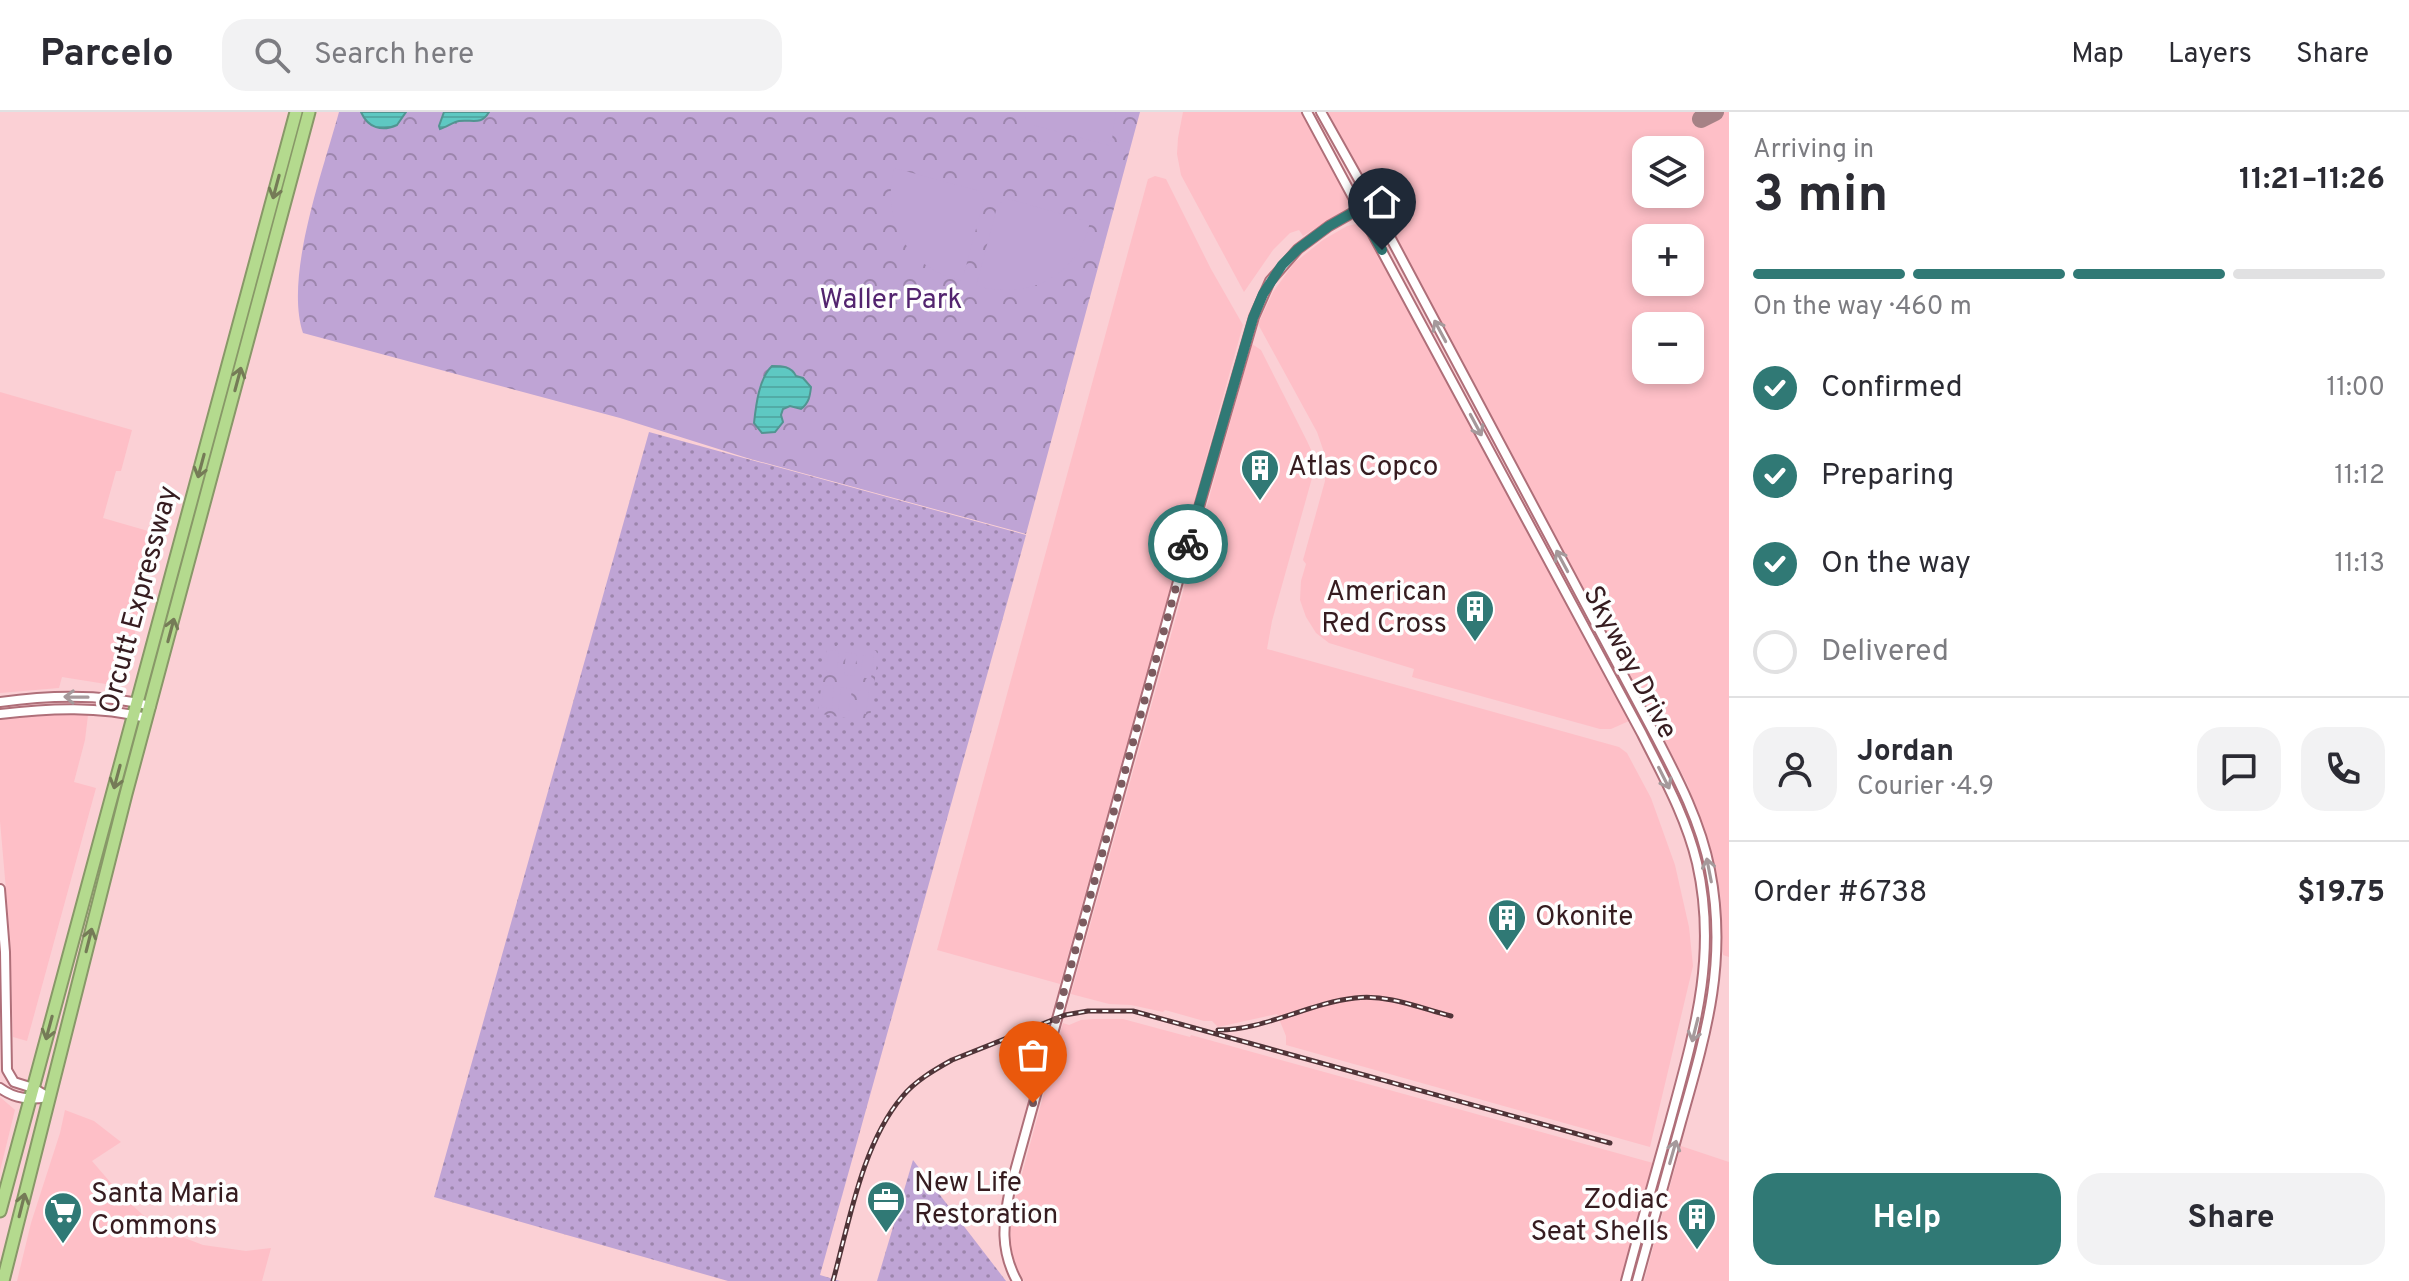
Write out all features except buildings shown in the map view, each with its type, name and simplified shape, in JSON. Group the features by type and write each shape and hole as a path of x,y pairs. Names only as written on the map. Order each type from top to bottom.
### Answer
{"highway":[{"name":"Orcutt Expressway","path":"0,1211 296,112"},
{"name":"Orcutt Expressway","path":"3,1281 48,1097 309,112"}],"main road":[{"name":"Skyway Drive","path":"1307,112 1642,734 1676,800 1690,837 1703,899 1706,938 1698,1018 1626,1281"},
{"name":"Skyway Drive","path":"1321,112 1652,729 1687,796 1701,834 1716,907 1717,950 1712,1007 1637,1281"},
{"path":"1017,1281 1003,1239 1010,1189 1253,318 1270,281 1298,249 1359,209"},
{"path":"0,702 34,697 104,697 149,712"},
{"path":"0,714 67,708 136,708"},
{"path":"0,889 5,952 7,1070 14,1082 31,1094"},
{"path":"0,1088 5,1092 48,1097"}],"shaded area":[{"path":"1183,112 1303,112 1347,196 1349,204 1346,209 1303,236 1299,230 1290,233 1273,250 1244,292 1181,175 1177,154"},
{"path":"1328,112 1729,112 1729,957 1723,955 1720,893 1712,855 1688,785"},
{"path":"1155,176 1166,179 1243,325 1060,984 937,950 1148,179"},
{"path":"1356,224 1367,232 1629,721 1611,729 1600,729 1412,677 1414,669 1329,643 1316,633 1306,617 1300,600 1306,564 1303,560 1325,481 1326,458 1317,432 1258,324 1273,292 1294,263 1323,240"},
{"path":"1252,344 1261,350 1307,441 1312,452 1313,469 1267,649 1619,747 1627,753 1651,798 1675,865 1689,927 1693,966 1650,1147 1286,1045 1286,1036 1277,1014 1218,1027 1212,1021 1165,1010 1109,1004 1071,994"},
{"path":"0,392 132,430 103,518 162,535 121,683 112,685 62,677 59,688 0,693"},
{"path":"88,715 74,782 96,788 27,1041 13,1037 10,936 0,821 0,719"},
{"path":"1123,1019 1653,1163 1620,1281 1024,1281 1014,1262 1010,1218 1063,1023"},
{"path":"0,1097 15,1110 0,1171"},
{"path":"65,1110 94,1121 121,1142 92,1161 143,1215 169,1232 203,1245 246,1251 271,1248 262,1281 17,1281"},
{"path":"1681,1146 1729,1162 1729,1281 1644,1281"}],"green space":[{"name":"Waller Park","path":"339,112 1140,112 1026,534 747,458 620,418 303,333 298,310 302,254"},
{"path":"1024,112 1116,112 1111,146 1033,125 1026,121"},
{"path":"894,168 980,191 984,199 962,281 926,265 902,240 891,207"},
{"path":"1005,198 1090,222 1084,241 1062,270 1048,280 1015,290 976,286 997,207"},
{"path":"649,432 1026,535 820,1275 840,1281 728,1281 434,1197"},
{"path":"827,646 876,651 878,655 870,718 865,721 821,714 818,710"},
{"path":"829,650 839,651 837,674 826,672"},
{"path":"846,652 857,654 854,676 844,675"},
{"path":"863,655 874,656 871,679 860,677"},
{"path":"824,685 834,686 832,709 821,707"},
{"path":"841,687 852,689 849,711 838,710"},
{"path":"858,690 869,691 866,714 856,712"},
{"path":"913,1160 1006,1281 877,1281"}],"water":[{"path":"361,112 406,112 397,125 381,128 367,122"},
{"path":"444,112 489,112 479,120 459,121 440,129"},
{"path":"772,366 789,368 796,376 803,378 811,390 801,409 790,406 783,409 783,422 775,432 762,433 754,423 756,408 761,385"}],"taxiway":[{"path":"1701,119 1715,112"}],"railway":[{"path":"1218,1030 1253,1026 1321,1005 1367,997 1392,1000 1451,1016"},
{"path":"833,1281 867,1161 888,1116 907,1091 952,1060 1065,1015 1088,1011 1133,1011 1610,1143"}],"way so far":[{"path":"1033,1103 1188,544"}],"place":[{"name":"Atlas Copco","path":"1260,502"},
{"name":"American Red Cross","path":"1475,643"},
{"name":"Okonite","path":"1507,952"},
{"name":"New Life Restoration","path":"886,1234"},
{"name":"Santa Maria Commons","path":"63,1245"},
{"name":"Zodiac Seat Shells","path":"1697,1251"}],"route":[{"path":"1188,544 1253,318 1270,281 1303,245 1359,209 1382,250"}]}
